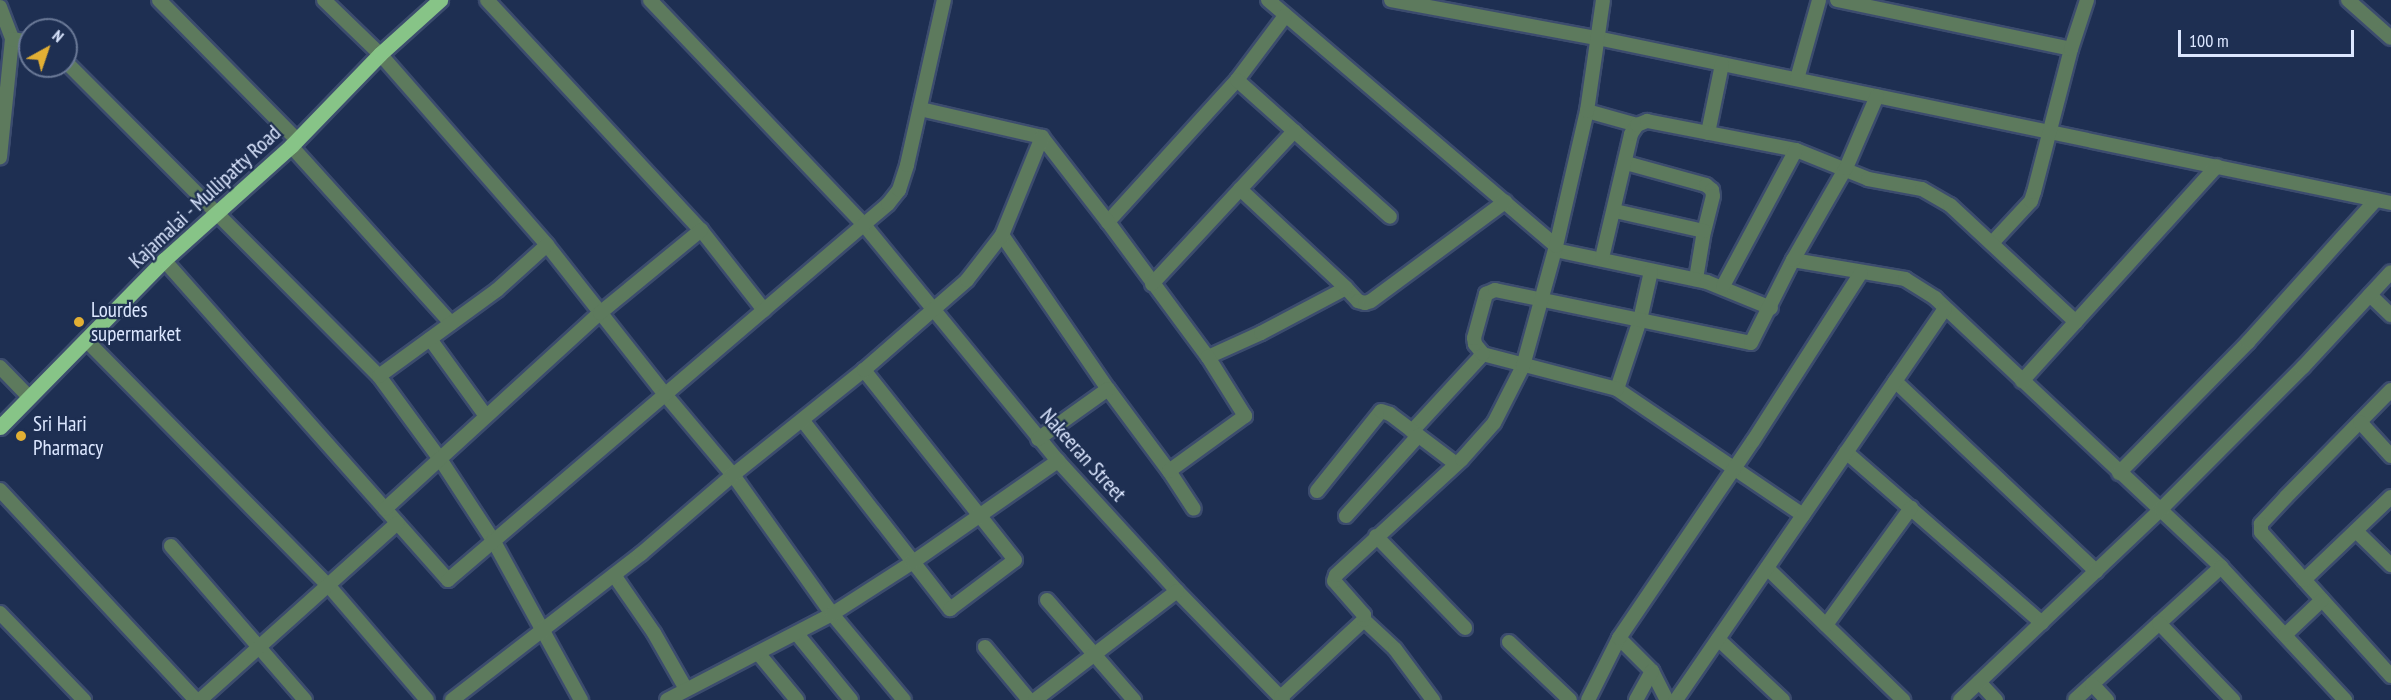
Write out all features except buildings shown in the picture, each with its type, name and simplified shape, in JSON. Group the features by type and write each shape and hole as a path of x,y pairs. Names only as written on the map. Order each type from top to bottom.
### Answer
{"main road":[{"name":"Kajamalai - Mullipatty Road","path":"0,427 165,260 294,143 380,54 440,0"}],"street":[{"path":"159,0 294,143 452,323"},
{"path":"324,0 380,54 547,244 664,393 733,475 832,614 904,700"},
{"path":"487,0 702,230 764,310"},
{"name":"Nakeeran Street","path":"650,0 865,226 1038,439 1177,591 1282,699"},
{"path":"165,260 448,580 664,393 865,226 888,204 898,190 920,109 944,0"},
{"path":"1268,0 1505,202 1555,248 1723,286 1770,308"},
{"path":"1391,0 1597,38 2391,203"},
{"path":"1433,700 1395,649 1365,620 1364,615 1334,581 1336,575 1348,561 1456,465 1494,423 1523,366 1555,248 1587,111 1603,0"},
{"path":"1797,79 1819,0"},
{"path":"1837,0 2071,49"},
{"path":"1992,243 2031,201 2071,49 2087,0"},
{"path":"2348,0 2391,38"},
{"path":"0,7 12,39 0,157"},
{"path":"1107,222 1237,80 1285,16"},
{"path":"12,39 18,40"},
{"path":"1708,133 1722,64"},
{"path":"78,74 379,376 440,459 493,540 581,700"},
{"path":"1237,80 1390,217"},
{"path":"1803,516 1617,389 1483,354 1475,344 1474,338 1490,291 1751,343 1793,260 1846,168 1877,96"},
{"path":"920,109 1042,137 1208,357 1245,416 1169,471"},
{"path":"1587,111 1637,125"},
{"path":"1602,258 1615,211 1631,134 1637,125 1647,121 1796,150 1846,168 1868,179 1922,189 1950,205 2076,322"},
{"path":"1152,284 1294,131"},
{"path":"452,700 614,575 733,475 803,421 934,310 974,272 1002,235 1042,137"},
{"path":"1723,286 1796,150"},
{"path":"1626,163 1706,185 1712,190 1713,196 1696,279"},
{"path":"2022,381 2217,166"},
{"path":"1240,189 1358,301 1365,303 1371,301 1505,202"},
{"path":"2119,473 2248,342 2376,200"},
{"path":"1615,211 1704,231"},
{"path":"385,508 600,313 702,230"},
{"path":"1002,235 1107,389 1169,471 1194,509"},
{"path":"379,376 497,290 547,244"},
{"path":"1793,260 1905,279 1945,308 2222,567 2345,700"},
{"path":"1617,389 1640,320 1651,271"},
{"path":"1960,700 2161,509 2303,367 2391,272"},
{"path":"1588,700 1619,638 1734,468 1861,273"},
{"path":"1208,357 1261,333 1346,288"},
{"path":"2370,295 2391,315"},
{"path":"1676,700 1945,308"},
{"path":"430,339 486,417"},
{"path":"86,340 329,586 427,700"},
{"path":"1346,516 1483,354"},
{"path":"0,367 29,397"},
{"path":"803,421 950,609 1015,560 864,370"},
{"path":"1895,381 2096,571"},
{"path":"1038,439 1107,389"},
{"path":"2391,390 2261,524 2261,532 2391,676"},
{"path":"1317,490 1381,411 1390,414 1456,465"},
{"path":"2360,422 2391,456"},
{"path":"1846,452 2042,623"},
{"path":"667,700 832,614 913,562 1058,461"},
{"path":"0,490 198,700 329,586 397,523"},
{"path":"2304,580 2391,497"},
{"path":"1826,626 1911,508"},
{"path":"2356,531 2391,566"},
{"path":"1376,536 1465,628"},
{"path":"171,546 305,700"},
{"path":"2075,700 2222,567"},
{"path":"1767,568 1903,700"},
{"path":"614,575 654,633 686,690"},
{"path":"1035,700 1177,591"},
{"path":"1047,600 1134,700"},
{"path":"2285,635 2322,600"},
{"path":"0,613 84,700"},
{"path":"1282,699 1365,620"},
{"path":"2159,624 2233,700"},
{"path":"797,634 851,700"},
{"path":"1619,638 1652,671 1667,700"},
{"path":"1718,639 1784,700"},
{"path":"1509,642 1570,700"},
{"path":"985,647 1029,700"},
{"path":"758,653 797,700"},
{"path":"1636,700 1652,671"},
{"path":"1979,682 1996,700"},
{"path":"2092,684 2107,700"}],"place":[{"name":"Lourdes supermarket","path":"79,322"},
{"name":"Sri Hari Pharmacy","path":"21,436"}]}
